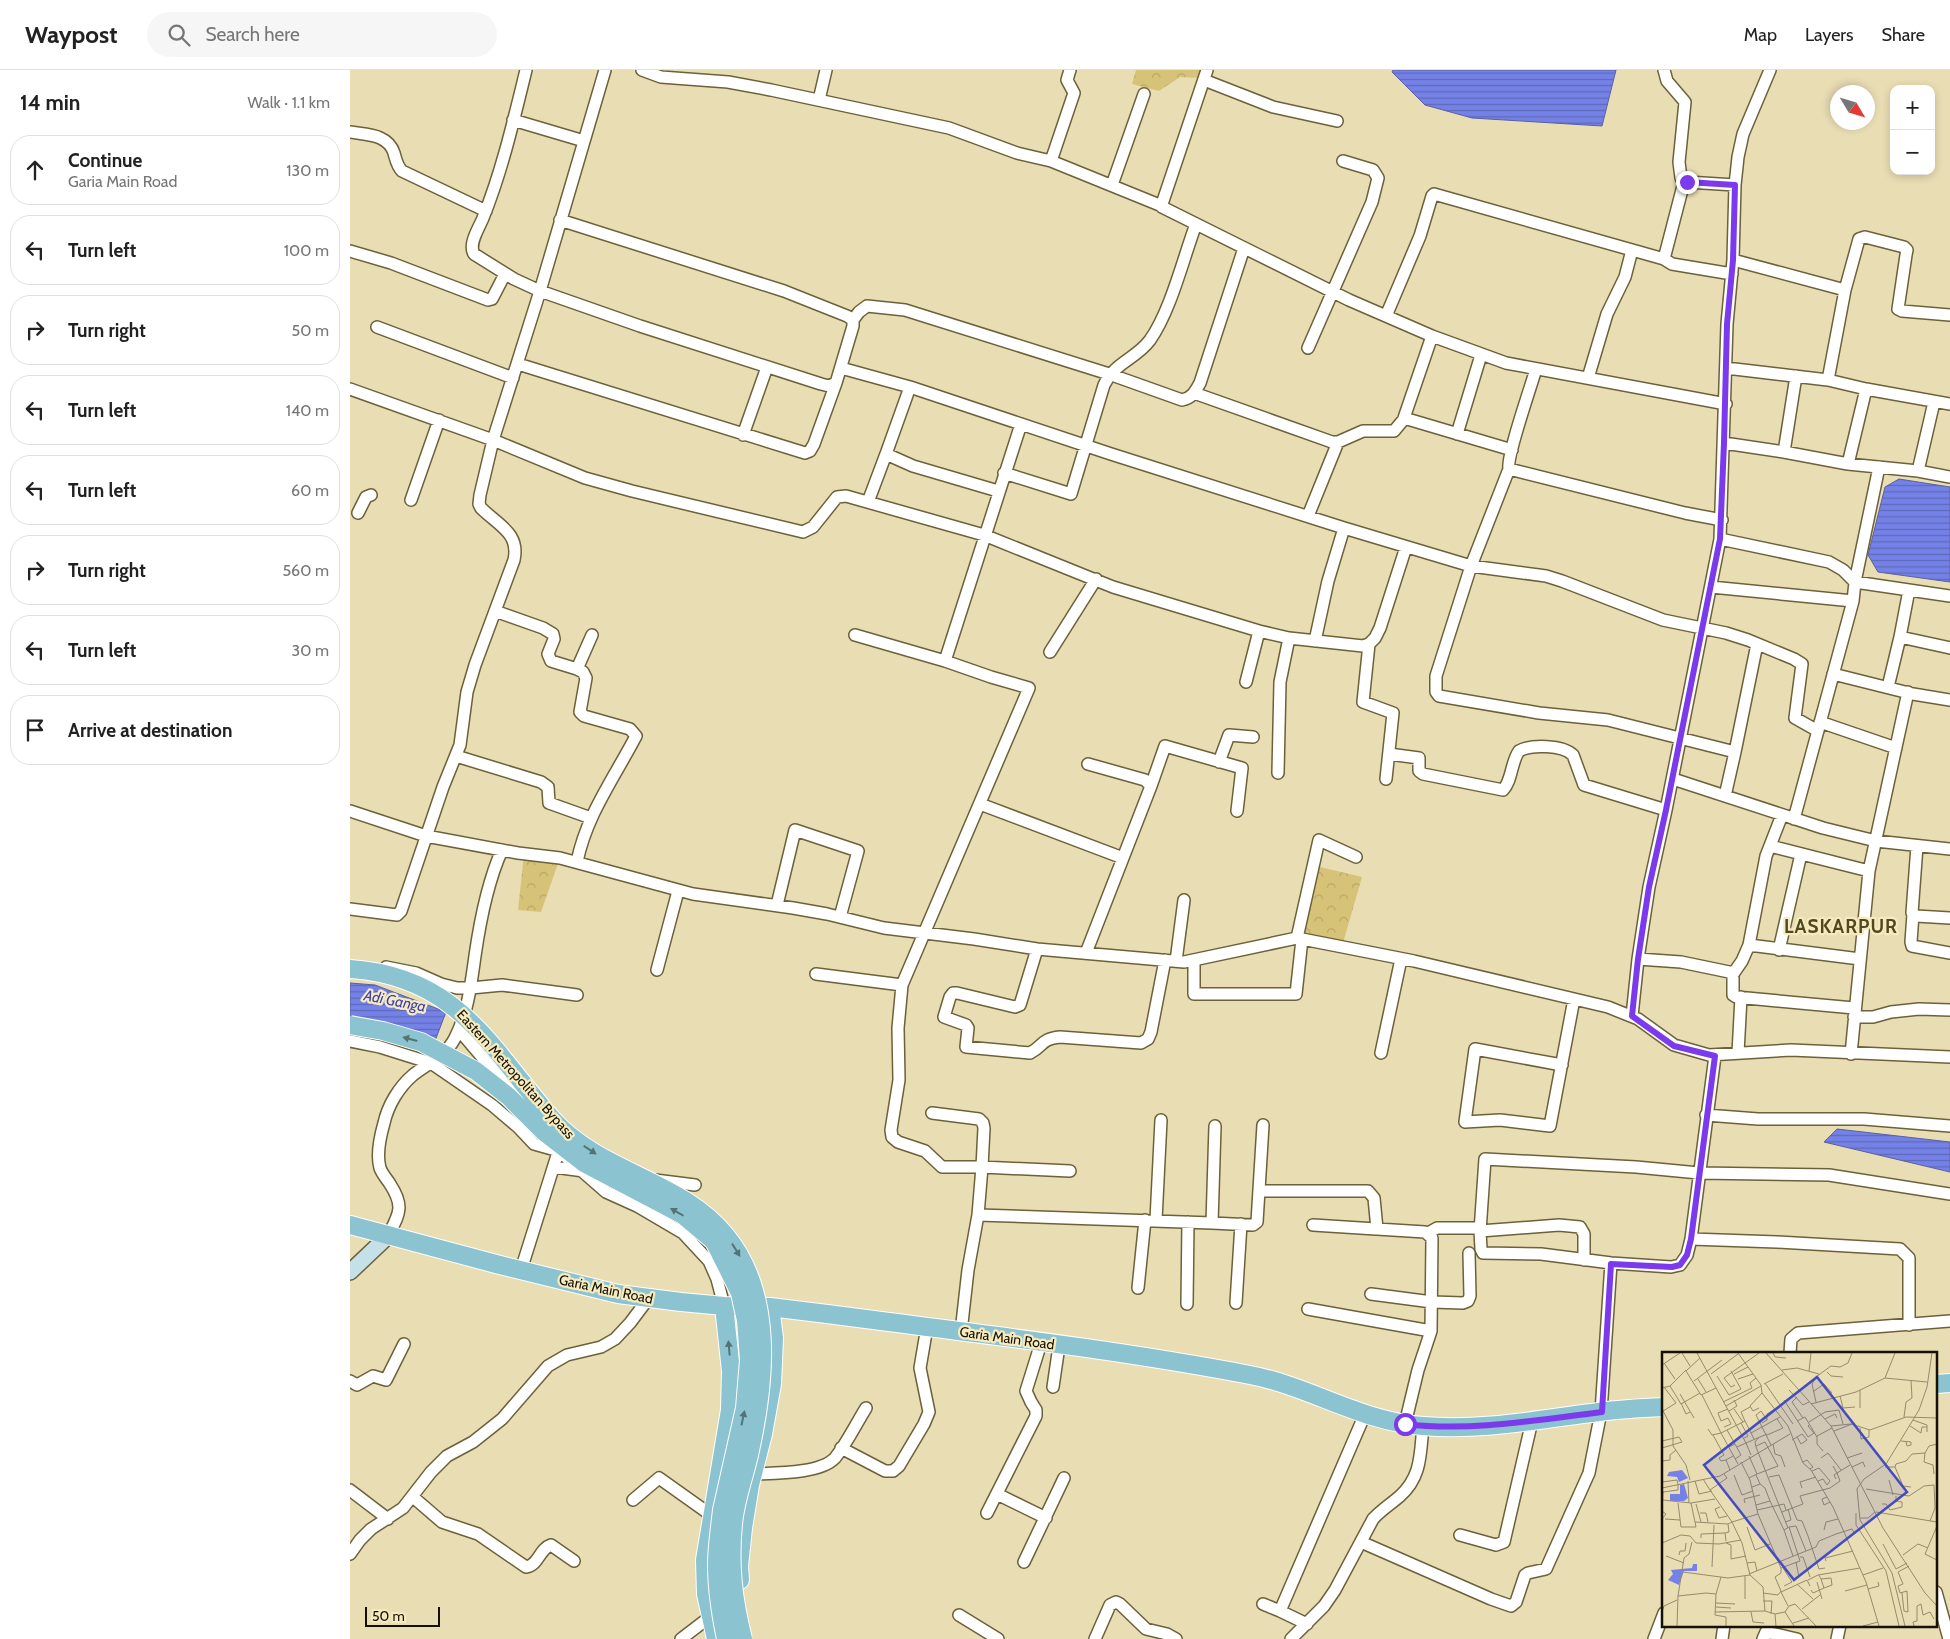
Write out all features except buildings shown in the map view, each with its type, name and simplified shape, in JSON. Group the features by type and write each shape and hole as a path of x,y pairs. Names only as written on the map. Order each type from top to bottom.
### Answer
{"main road":[{"name":"Eastern Metropolitan Bypass","path":"350,970 400,977 430,990 456,1008 496,1050 567,1135 598,1156 687,1201 708,1216 738,1253 756,1293 761,1326 762,1355 759,1407 733,1521 731,1554 734,1604 743,1639"},
{"name":"Eastern Metropolitan Bypass","path":"350,1026 382,1031 421,1042 476,1071 509,1097 544,1132 584,1163 683,1215 714,1241 740,1293 746,1320 749,1360 745,1408 722,1510 717,1564 720,1609 726,1639"},
{"name":"Garia Main Road","path":"350,1225 521,1270 618,1294 648,1299 724,1306 770,1307 1059,1346 1148,1356 1253,1375 1365,1414 1405,1424 1423,1426 1478,1425 1662,1407"},
{"path":"350,1272 388,1236"},
{"path":"716,1639 706,1594 705,1560 730,1410 731,1371 724,1306"},
{"path":"751,1639 741,1599 739,1566 743,1528 772,1384 774,1338 770,1307"}],"street":[{"path":"526,70 514,120 486,211 472,245 472,252 505,274 540,291 640,326 821,384 829,386 836,383"},
{"path":"350,909 399,914 461,740 467,692 472,674 514,560 516,548 512,538 479,504 493,440 518,364 606,70"},
{"path":"642,70 658,76 736,84 949,128 1017,152 1051,161 1162,206 1333,292 1432,336 1481,354 1512,365 1536,370 1726,404"},
{"path":"819,100 826,70"},
{"path":"1051,161 1074,93 1067,80 1070,70"},
{"path":"1664,70 1667,82 1685,102 1679,176 1684,182 1735,185"},
{"path":"1632,1016 1649,887 1681,738 1720,539 1726,404 1727,324 1733,260 1735,185 1743,134 1770,70"},
{"path":"1162,206 1206,75 1273,107 1337,121"},
{"path":"1112,185 1144,94"},
{"path":"514,120 584,142"},
{"path":"350,132 381,137 392,149 398,167 402,171 486,211"},
{"path":"1308,348 1372,202 1378,178 1373,170 1342,162"},
{"path":"1664,259 1684,182"},
{"path":"1386,316 1420,236 1434,194 1664,259 1672,264 1732,274"},
{"path":"560,220 784,292 853,320"},
{"path":"1004,473 1070,494 1109,374 1148,342 1159,325 1196,224"},
{"path":"1828,380 1845,290 1859,239 1865,238 1904,246 1906,255 1898,309 1909,312 1950,315"},
{"path":"518,364 805,453 810,451 814,444 841,368 852,331 853,320 867,306 905,310 1109,374 1182,400 1188,399 1194,394 1200,383 1244,248"},
{"path":"1588,378 1607,314 1625,276 1632,250"},
{"path":"350,251 390,263 488,300 492,299 505,274"},
{"path":"1733,260 1845,290"},
{"path":"376,327 513,378"},
{"path":"1194,394 1324,440 1338,442 1363,431 1394,431 1404,419 1403,417 1432,336"},
{"path":"1457,434 1481,354"},
{"path":"743,435 768,367"},
{"path":"841,368 910,387 1406,547 1471,566 1555,579 1656,618 1726,633 1757,644 1802,664 1795,718 1896,748"},
{"path":"1726,368 1828,380 1950,404"},
{"path":"1536,370 1512,450 1508,465 1509,469 1471,566 1436,676 1436,692 1439,696 1539,713 1608,720 1735,752"},
{"path":"1784,452 1796,376"},
{"path":"868,502 910,387"},
{"path":"350,389 493,440 584,478 632,491 803,532 813,527 838,497 846,496 984,535 1113,587 1259,631 1289,638 1363,646 1369,644 1375,638 1380,628 1406,547"},
{"path":"1848,464 1866,389"},
{"path":"1918,471 1934,402"},
{"path":"1404,419 1512,450"},
{"path":"411,500 439,420"},
{"path":"945,660 1021,424"},
{"path":"1308,516 1338,442"},
{"path":"1724,443 1848,464 1918,471 1950,477"},
{"path":"886,454 913,466 998,491"},
{"path":"1794,819 1853,601 1855,582 1880,467"},
{"path":"1509,469 1685,513 1722,520"},
{"path":"358,513 366,497 371,494"},
{"path":"1315,641 1328,581 1344,528"},
{"path":"1720,539 1829,562 1843,570 1855,582 1950,596"},
{"path":"1050,652 1096,579"},
{"path":"1711,587 1853,601"},
{"path":"1888,688 1909,590"},
{"path":"495,611 544,628 553,634 554,639 548,654 551,661 577,669 583,672 586,678 580,712 584,716 630,729 636,736 591,818 577,862"},
{"path":"1246,682 1259,631"},
{"path":"577,669 592,635"},
{"path":"855,635 945,660 982,674 1029,688 902,985 898,1028 899,1074 891,1130 892,1137 898,1142 926,1151 942,1167 1070,1171"},
{"path":"1900,637 1950,648"},
{"path":"1278,773 1280,682 1289,638"},
{"path":"1369,644 1363,702 1393,713 1386,779"},
{"path":"1725,796 1757,644"},
{"path":"1833,674 1888,688 1950,700"},
{"path":"1851,1054 1869,871 1908,692"},
{"path":"1220,762 1229,735 1253,737"},
{"path":"1086,953 1165,746 1242,768 1237,810"},
{"path":"1389,754 1419,758 1419,771 1423,774 1503,790 1507,786 1512,764 1519,751 1534,746 1562,749 1574,755 1584,785 1666,810"},
{"path":"456,756 541,782 548,787 548,803 591,818"},
{"path":"1088,764 1145,780 1151,786"},
{"path":"1672,779 1794,819 1876,841 1950,849"},
{"path":"980,804 1123,858"},
{"path":"350,811 426,836 502,850 554,856 678,891 711,898 777,905 840,917 884,928 924,934 974,938 1037,949 1170,960 1194,960 1299,939 1401,959 1616,1009 1632,1016 1674,1046 1715,1056 1791,1050 1950,1057"},
{"path":"1782,815 1766,856 1749,945 1734,973 1733,995 1873,1017 1891,1012 1919,1009 1950,1010"},
{"path":"777,905 795,830 858,851 840,917"},
{"path":"1194,960 1194,994 1296,994 1299,939 1318,840 1356,857"},
{"path":"1770,846 1869,871"},
{"path":"1917,846 1910,942 1912,946 1950,953"},
{"path":"388,1236 399,1215 400,1203 397,1194 380,1167 379,1148 388,1108 411,1076 431,1063 451,1044 459,1030 471,988 482,912 502,850"},
{"path":"1779,950 1801,854"},
{"path":"657,970 678,891"},
{"path":"1037,949 1020,1005 1015,1007 957,993 952,994 944,1017 966,1025 968,1028 966,1047 1030,1053 1036,1050 1048,1038 1060,1037 1141,1043 1148,1039 1151,1032 1184,900"},
{"path":"1913,914 1916,916 1950,918"},
{"path":"1749,945 1860,959"},
{"path":"1381,1053 1401,959"},
{"path":"1638,959 1681,962 1734,973"},
{"path":"350,962 373,964 416,973 441,984 458,988 507,985 577,995"},
{"path":"816,974 902,985"},
{"path":"1738,1053 1741,997"},
{"path":"1562,1064 1476,1049 1465,1122 1500,1120 1550,1126 1562,1064 1574,999"},
{"path":"459,1030 496,1075 552,1134 559,1151"},
{"path":"350,1041 380,1047 431,1063 492,1105 518,1127 534,1144 559,1151 606,1192 637,1206 683,1234 709,1262 717,1279 724,1306"},
{"path":"1715,1056 1706,1115 1699,1173 1691,1239 1687,1255 1680,1265 1672,1267 1611,1264 1541,1254 1483,1253 1480,1231 1485,1159 1636,1167 1699,1173 1830,1176 1950,1194"},
{"path":"932,1113 979,1119 983,1123 984,1128 978,1215 968,1270 961,1332"},
{"path":"1706,1115 1758,1119 1864,1119 1950,1126"},
{"path":"1138,1288 1150,1220 1161,1120"},
{"path":"978,1215 1253,1225 1257,1222 1263,1125"},
{"path":"521,1270 559,1151 563,1126"},
{"path":"1212,1223 1215,1126"},
{"path":"554,1167 695,1185"},
{"path":"1260,1192 1368,1191 1374,1198 1376,1229"},
{"path":"1187,1304 1188,1222"},
{"path":"1236,1303 1241,1224"},
{"path":"1313,1225 1428,1233 1438,1228 1474,1228 1480,1231 1559,1225 1580,1228 1584,1234 1584,1260"},
{"path":"1405,1424 1418,1370 1431,1331 1433,1240 1428,1233"},
{"path":"1691,1239 1777,1242 1900,1250 1908,1258 1909,1325"},
{"path":"1371,1294 1432,1302 1463,1303 1468,1301 1470,1296 1470,1253"},
{"path":"1361,1542 1511,1606 1516,1602 1525,1575 1546,1569 1589,1473 1602,1412 1611,1264"},
{"path":"350,1554 365,1535 400,1512 438,1463 479,1438 502,1419 548,1366 567,1355 601,1347 615,1338 630,1323 648,1299"},
{"path":"1308,1309 1431,1331"},
{"path":"1790,1352 1792,1339 1798,1333 1950,1321"},
{"path":"840,1448 885,1470 893,1471 899,1466 929,1412 920,1368 927,1327"},
{"path":"987,1512 1036,1416 1036,1410 1026,1391 1041,1343"},
{"path":"350,1381 357,1385 374,1376 386,1380 404,1344"},
{"path":"1053,1387 1059,1346"},
{"path":"753,1474 817,1468 825,1465 834,1458 866,1408"},
{"path":"1280,1610 1365,1414"},
{"path":"1460,1535 1496,1545 1504,1542 1532,1421"},
{"path":"1291,1639 1324,1606 1335,1590 1372,1519 1379,1511 1401,1495 1418,1472 1423,1426"},
{"path":"633,1500 659,1478 711,1515"},
{"path":"1024,1562 1064,1478"},
{"path":"350,1490 388,1519"},
{"path":"997,1494 1046,1518"},
{"path":"413,1497 442,1522 478,1534 526,1567 534,1564 546,1546 550,1545 574,1561"},
{"path":"1938,1599 1949,1639"},
{"path":"1094,1639 1110,1605 1116,1602 1146,1629 1167,1634 1176,1639"},
{"path":"1263,1604 1280,1610 1307,1624"},
{"path":"959,1615 998,1639"},
{"path":"682,1639 711,1616"},
{"path":"1654,1639 1662,1618"},
{"path":"1722,1639 1724,1626"},
{"path":"1838,1639 1840,1626"},
{"path":"1764,1639 1766,1632 1797,1639"}],"green space":[{"path":"1136,70 1203,70 1200,78 1180,77 1159,91 1132,84"},
{"path":"524,854 560,858 541,912 518,910"},
{"path":"1316,866 1362,877 1343,943 1302,934"}],"water":[{"path":"1393,70 1616,70 1602,126 1472,118 1425,105 1392,72"},
{"path":"1899,479 1950,487 1950,582 1878,572 1868,555 1885,487"},
{"name":"Adi Ganga","path":"350,983 375,985 446,1012 435,1041 350,1021"},
{"path":"1837,1129 1950,1142 1950,1172 1824,1142"}],"district":[{"name":"LASKARPUR","path":"1841,926"}],"route":[{"path":"1405,1424 1432,1427 1469,1426 1602,1412 1611,1264 1672,1267 1680,1265 1687,1255 1691,1239 1715,1056 1674,1046 1632,1016 1649,887 1703,628 1722,520 1727,324 1733,260 1735,185 1687,182"}]}
